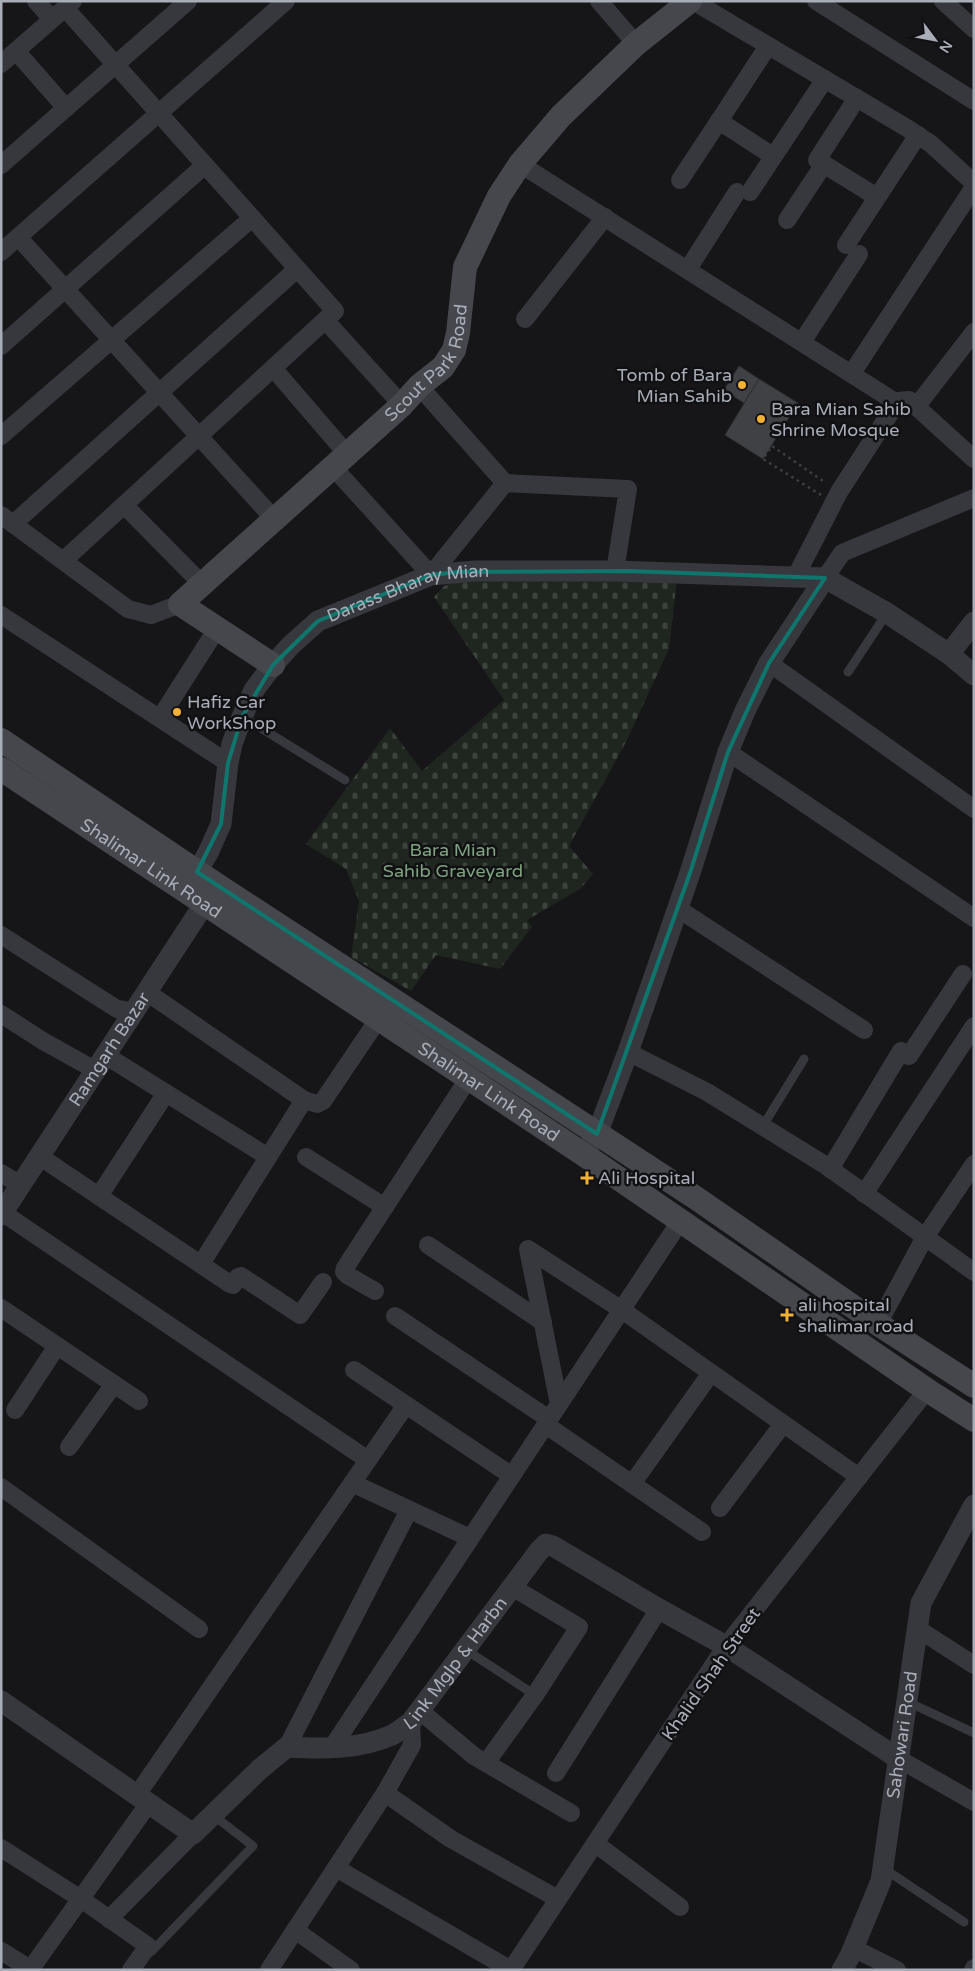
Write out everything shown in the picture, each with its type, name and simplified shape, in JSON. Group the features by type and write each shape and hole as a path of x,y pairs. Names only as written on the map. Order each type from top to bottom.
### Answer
{"main road":[{"name":"Scout Park Road","path":"180,604 402,405 419,386 443,367 454,350 458,333 465,267 499,196 520,164 561,116 636,44 692,1"},
{"path":"180,604 218,627 273,665"},
{"name":"Shalimar Link Road","path":"1,740 191,881"},
{"name":"Shalimar Link Road","path":"1,769 191,881 597,1134 704,1204 878,1324 974,1386"},
{"name":"Shalimar Link Road","path":"211,894 379,1018 681,1220 974,1420"}],"street":[{"path":"36,1 63,9 116,64 335,311 63,561"},
{"path":"1,165 188,1"},
{"path":"1,252 286,1"},
{"path":"599,1 636,44"},
{"path":"692,1 918,135 931,144 974,185 852,374"},
{"path":"816,1 974,101"},
{"path":"943,1 974,29"},
{"path":"1,64 63,9"},
{"path":"680,180 768,46"},
{"path":"16,51 66,108"},
{"path":"688,269 744,192 773,156 825,79"},
{"path":"857,98 817,160 877,197"},
{"path":"719,121 773,156"},
{"path":"802,342 853,250 877,197 918,135"},
{"path":"520,164 897,402"},
{"path":"787,220 824,164"},
{"path":"1,346 205,165"},
{"path":"1,436 252,218"},
{"path":"525,319 605,218"},
{"path":"18,237 274,520"},
{"path":"180,604 151,615 128,609 7,519 159,393 297,269"},
{"path":"325,320 402,405"},
{"path":"916,407 974,332"},
{"path":"273,368 340,461 430,575 505,483"},
{"path":"419,386 505,483 628,489 615,570"},
{"path":"583,1154 597,1134 628,1052 728,752 745,710 810,577 836,497 898,401 909,400 973,456"},
{"path":"810,577 842,553 974,498"},
{"path":"124,505 203,585"},
{"name":"Darass Bharay Mian","path":"191,881 208,853 220,824 232,744 254,690 291,645 318,621 430,575 475,571 615,570 715,573 751,577 810,577"},
{"path":"810,577 887,613 949,654 974,675"},
{"path":"1,614 228,763"},
{"path":"949,654 974,622"},
{"path":"160,718 218,627"},
{"path":"769,663 974,809"},
{"path":"728,752 974,918"},
{"name":"Ramgarh Bazar","path":"2,1214 38,1156 148,993 211,894"},
{"path":"677,908 864,1030"},
{"path":"1,935 117,1009 135,1012"},
{"path":"830,1169 901,1051 909,1056 963,974"},
{"path":"148,993 304,1100 317,1104 323,1101 379,1018"},
{"path":"1,1014 44,1041 100,1063 166,1093 268,1157"},
{"path":"864,1194 974,1026"},
{"path":"628,1052 707,1092 763,1126 830,1169 974,1272"},
{"path":"375,1291 344,1272 468,1079"},
{"path":"99,1196 166,1093"},
{"path":"201,1264 304,1100"},
{"path":"38,1156 233,1285 238,1277 242,1276 300,1315 323,1282"},
{"path":"306,1157 385,1207"},
{"path":"878,1324 925,1237 974,1164"},
{"path":"1,1173 21,1184"},
{"path":"2,1214 368,1460"},
{"path":"331,1749 681,1220"},
{"path":"428,1245 543,1322"},
{"path":"559,1404 528,1248 622,1310 859,1478"},
{"path":"1,1308 139,1400"},
{"path":"395,1316 702,1532"},
{"path":"15,1410 57,1346"},
{"path":"354,1370 512,1476"},
{"path":"632,1484 711,1373"},
{"path":"69,1448 114,1384"},
{"name":"Khalid Shah Street","path":"511,1970 726,1646 928,1390"},
{"path":"1,1951 30,1970 80,1899 143,1799 352,1483 406,1405"},
{"path":"720,1508 783,1424"},
{"path":"352,1483 470,1538"},
{"path":"1,1487 199,1628"},
{"name":"Sahowari Road","path":"842,1970 880,1882 921,1604 974,1505"},
{"path":"109,1919 212,1815 260,1769 287,1747 410,1510"},
{"name":"Link Mglp & Harbn","path":"287,1747 331,1749 359,1744 391,1735 416,1717 546,1544 553,1546 659,1610 726,1646 899,1759"},
{"path":"486,1763 535,1695 579,1628 512,1587"},
{"path":"556,1773 659,1610"},
{"path":"918,1629 974,1665"},
{"path":"1,1701 193,1834"},
{"path":"269,1970 385,1793 412,1745 416,1717 474,1756 571,1813"},
{"path":"899,1759 974,1802"},
{"path":"385,1793 452,1839 558,1899"},
{"path":"596,1844 680,1907"},
{"path":"1,1848 148,1946 131,1970"},
{"path":"336,1868 511,1970"},
{"path":"295,1930 351,1970"},
{"path":"853,1948 897,1970"}],"lane":[{"path":"848,672 887,613"},
{"path":"242,717 344,780"},
{"path":"763,1126 804,1059"},
{"path":"466,1650 535,1695"},
{"path":"907,1702 974,1732"},
{"path":"142,1954 152,1951 253,1846 212,1815"},
{"path":"883,1867 964,1922"}],"path":[{"path":"772,446 836,497 763,459 772,446"}],"highlighted area":[{"path":"627,571 825,578 769,663 728,752 690,873 597,1134 197,872 221,824 228,763 242,717 273,665 318,621 431,575 458,572"}],"green space":[{"name":"Bara Mian Sahib Graveyard","path":"677,578 669,649 626,742 569,846 593,874 580,889 527,920 532,927 500,969 436,955 411,991 351,957 359,901 346,869 306,844 390,728 422,771 504,700 434,597 444,586 467,579"}],"building":[{"name":"Tomb of Bara Mian Sahib","path":"739,366 759,379 744,403 724,390"},
{"name":"Bara Mian Sahib Shrine Mosque","path":"759,379 798,403 763,459 725,435"}],"place":[{"name":"Tomb of Bara Mian Sahib","path":"742,385"},
{"name":"Bara Mian Sahib Shrine Mosque","path":"761,419"},
{"name":"Hafiz Car WorkShop","path":"177,712"},
{"name":"Ali Hospital","path":"587,1178"},
{"name":"ali hospital shalimar road","path":"787,1315"}]}
